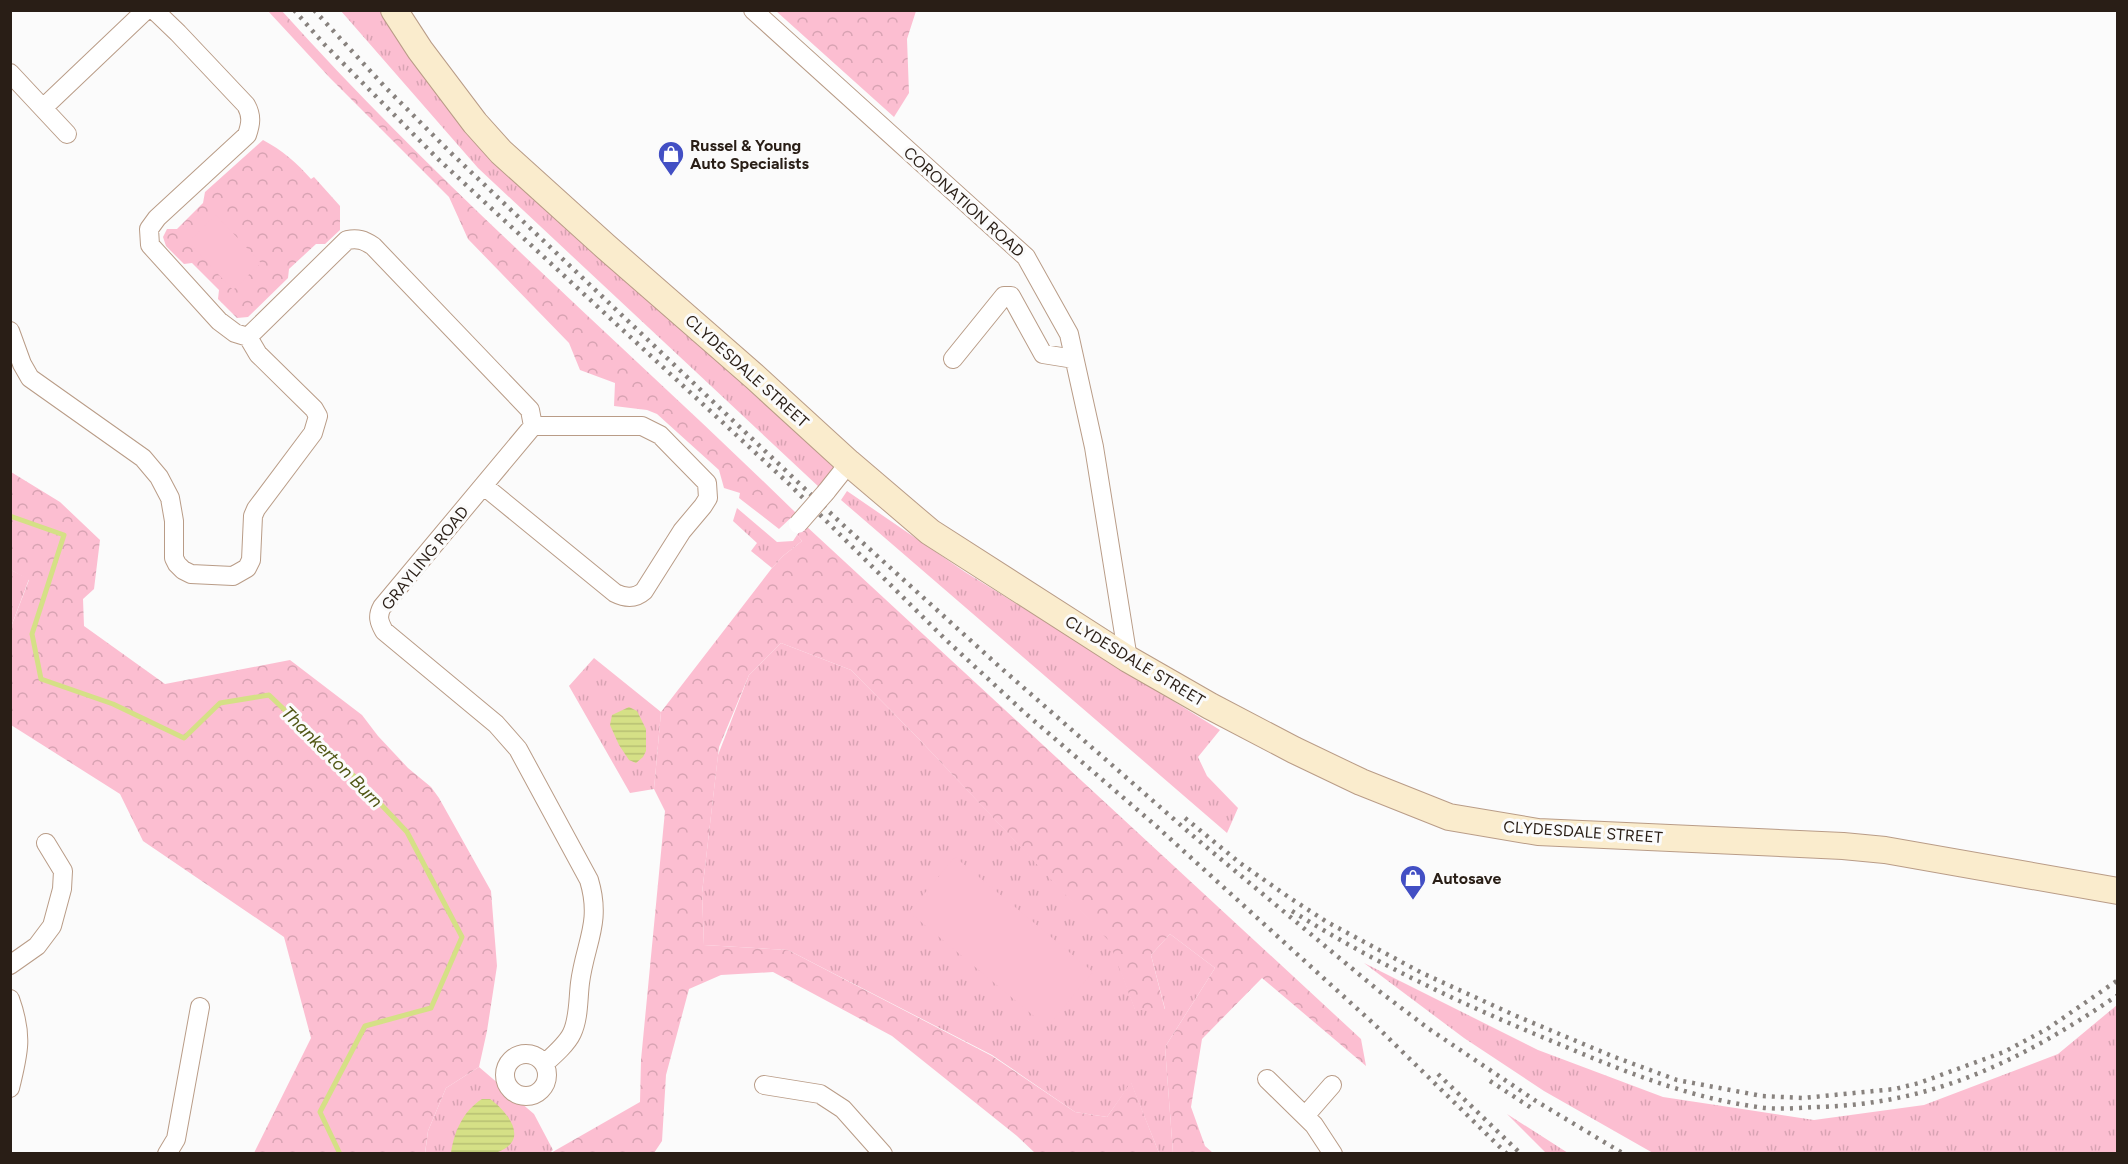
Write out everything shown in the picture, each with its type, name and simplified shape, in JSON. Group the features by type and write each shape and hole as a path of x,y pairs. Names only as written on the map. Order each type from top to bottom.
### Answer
{"main road":[{"name":"CLYDESDALE STREET","path":"394,10 427,60 475,123 501,152 849,463 930,532 1128,659 1294,750 1361,782 1449,817 1539,832 1843,846 1885,850 2118,891"}],"street":[{"path":"43,108 146,10"},
{"path":"10,331 22,364 30,378 143,458 159,477 170,498 174,521 174,558 183,570 190,574 233,576 247,568 251,560 253,516 313,433 318,416 314,409 258,354 248,337 235,333 219,321 150,245 149,228 157,218 247,135 251,122 246,105 154,10"},
{"name":"CORONATION ROAD","path":"753,10 1026,257 1069,334 1094,447 1128,659"},
{"path":"10,73 67,134"},
{"path":"248,337 347,240 356,238 365,241 373,246 530,410 533,426 642,426 660,435 707,483 708,498 682,531 644,591 630,597 615,593 484,486"},
{"path":"952,359 1004,296 1011,296 1042,354 1074,359"},
{"name":"GRAYLING ROAD","path":"533,426 382,607 379,612 379,622 384,631 496,724 518,749 589,880 593,894 594,926 583,966 576,1020 572,1034 544,1064"},
{"path":"798,524 849,463"},
{"path":"10,965 37,946 52,926 62,889 63,871 46,843"},
{"path":"10,999 17,1019 20,1048 10,1088"},
{"path":"167,1154 176,1139 200,1006"},
{"path":"1267,1079 1314,1125 1333,1154"},
{"path":"764,1085 820,1094 843,1109 883,1154"},
{"path":"1305,1116 1332,1085"}],"green space":[{"path":"268,11 282,11 343,77 470,204 796,513 779,529 739,498 740,493 724,488 719,470 657,414 647,410 614,406 615,383 580,370 569,343 468,239 449,197 330,78"},
{"path":"341,11 380,11 444,102 484,153 836,465 820,488 478,168"},
{"path":"776,11 916,11 907,39 909,93 894,117"},
{"path":"263,140 289,157 311,179 314,177 340,206 340,230 325,244 316,244 289,269 288,278 248,317 237,318 218,299 219,290 192,263 184,264 166,246 163,237 167,229 177,229 203,203 205,192"},
{"path":"216,215 261,263 233,290 188,242"},
{"path":"11,472 60,502 100,540 94,589 83,599 84,626 165,684 290,660 362,715 378,736 408,768 431,787 439,798 491,891 497,966 479,1067 446,1088 428,1131 425,1153 254,1153 311,1038 284,937 143,841 120,794 11,725 11,627 29,580 11,570"},
{"path":"847,491 965,572 1220,730 1198,757 1207,776 1238,808 1227,833 841,500"},
{"path":"737,508 777,542 793,541 797,535 802,541 772,568 751,551 757,543 733,521"},
{"path":"805,525 1361,1039 1366,1066 1262,978 1202,1039 1191,1107 1205,1146 1213,1153 1173,1153 1165,1047 1215,968 1170,934 1151,955 1165,1010 1135,1010 1109,941 918,738 851,670 781,643 749,675 719,747 702,893 704,945 788,950 992,1056 1075,1112 1107,1117 1131,1082 1159,1153 1035,1153 892,1036 773,972 721,975 689,989 666,1075 662,1141 654,1153 549,1154 640,1102 641,1060 665,811 654,789 661,712 772,568 802,541 797,535"},
{"path":"11,570 29,579 11,627"},
{"path":"781,643 851,670 918,738 1110,941 1135,1009 1165,1009 1151,955 1170,934 1215,968 1165,1047 1173,1153 1159,1153 1131,1083 1107,1117 1075,1112 992,1055 788,950 704,945 702,893 718,755 749,675"},
{"path":"594,658 661,712 654,789 630,793 569,686"},
{"path":"955,857 1093,972 1047,1027 909,912"},
{"path":"1364,963 1538,1050 1663,1097 1814,1120 1924,1105 2058,1054 2117,1005 2117,1153 1653,1153 1544,1091 1464,1038"},
{"path":"479,1067 534,1114 553,1150 549,1154 425,1154 428,1131 446,1088"},
{"path":"1507,1114 1568,1153 1546,1153"}],"shaded area":[{"path":"629,707 637,711 646,729 646,751 636,763 629,760 610,725 612,715"},
{"path":"482,1099 490,1099 509,1118 513,1126 513,1140 508,1147 494,1154 451,1153 454,1137 465,1116"}],"waterway":[{"name":"Thankerton Burn","path":"10,516 64,535 32,634 41,679 113,704 184,738 220,703 269,695 356,778 407,832 462,937 431,1008 365,1026 320,1112 340,1154"}],"railway":[{"path":"294,10 325,45 438,159 787,482 945,639 1025,713 1155,825 1374,1024 1507,1154"},
{"path":"314,10 386,88 451,153 842,524 1001,668 1192,835 1379,991 1429,1029 1536,1101 1624,1154"},
{"path":"1185,818 1240,863 1290,898 1327,922 1422,973 1514,1015 1677,1080 1762,1096 1803,1098 1895,1089 1919,1083 2004,1052 2047,1029 2118,980"},
{"path":"1292,911 1417,981 1573,1050 1677,1089 1765,1108 1860,1104 1939,1087 2012,1058 2047,1040 2118,995"},
{"path":"1438,1074 1521,1154"},
{"path":"1490,1081 1533,1109"}],"place":[{"name":"Russel & Young Auto Specialists","path":"671,177"},
{"name":"Autosave","path":"1413,901"}]}
